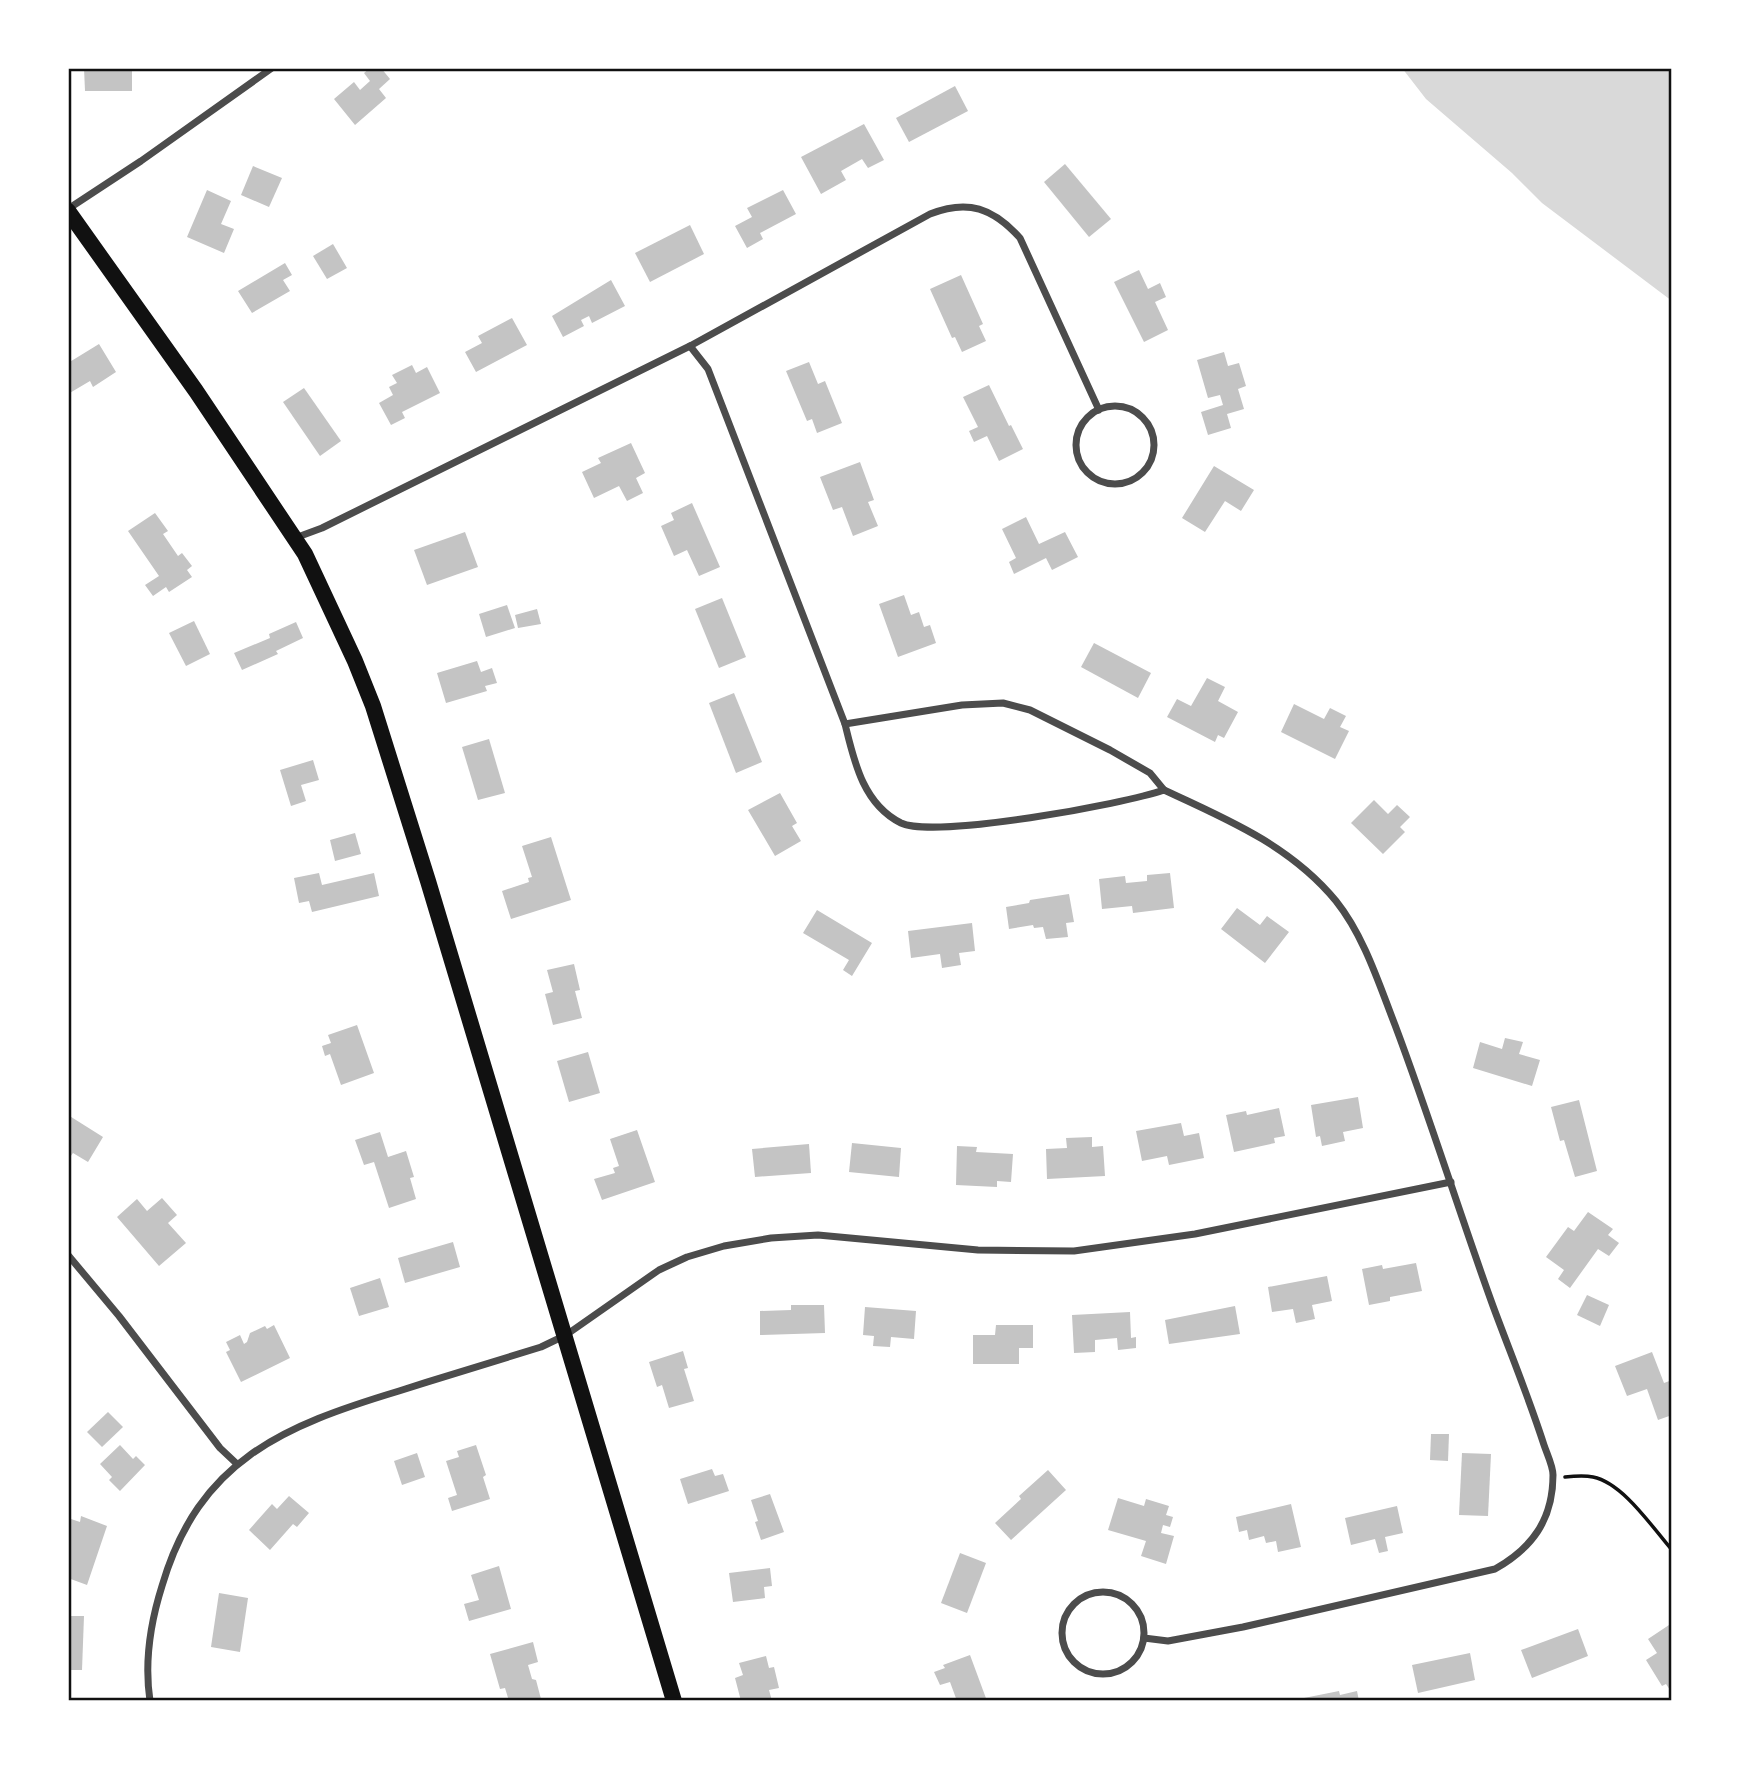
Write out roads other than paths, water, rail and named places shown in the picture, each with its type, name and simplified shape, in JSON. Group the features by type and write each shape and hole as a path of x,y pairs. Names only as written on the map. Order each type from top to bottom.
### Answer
{"main road":[{"path":"68,210 294,538 320,584 355,661 381,730 566,1335 674,1701"}],"street":[{"path":"68,210 131,169 272,68"},
{"path":"294,538 322,528 690,346 946,208 974,208 993,213 1020,238 1099,410"},
{"path":"690,346 708,369 845,724 855,763 868,792 886,811 902,823 928,829 995,822 1137,800 1164,790"},
{"path":"1111,406 1125,407 1147,422 1154,447 1151,460 1133,480 1120,484 1094,478 1084,469 1078,457 1078,431 1085,419 1099,410 1111,406"},
{"path":"845,724 962,705 1003,703 1030,710 1150,773 1164,790 1240,825 1273,845 1315,880 1335,901 1361,941 1384,997 1540,1432 1553,1474 1544,1519 1524,1550 1495,1569 1205,1634 1168,1641 1144,1638"},
{"path":"150,1701 147,1658 149,1632 164,1577 191,1518 237,1464 271,1440 319,1416 541,1347 566,1335 641,1282 687,1257 724,1246 771,1238 818,1235 978,1250 1074,1251 1195,1234 1451,1182"},
{"path":"68,1255 119,1316 220,1448 237,1464"},
{"path":"1103,1592 1117,1594 1129,1601 1138,1611 1144,1638 1140,1650 1122,1669 1096,1673 1083,1668 1065,1649 1063,1623 1077,1600 1103,1592"}]}
